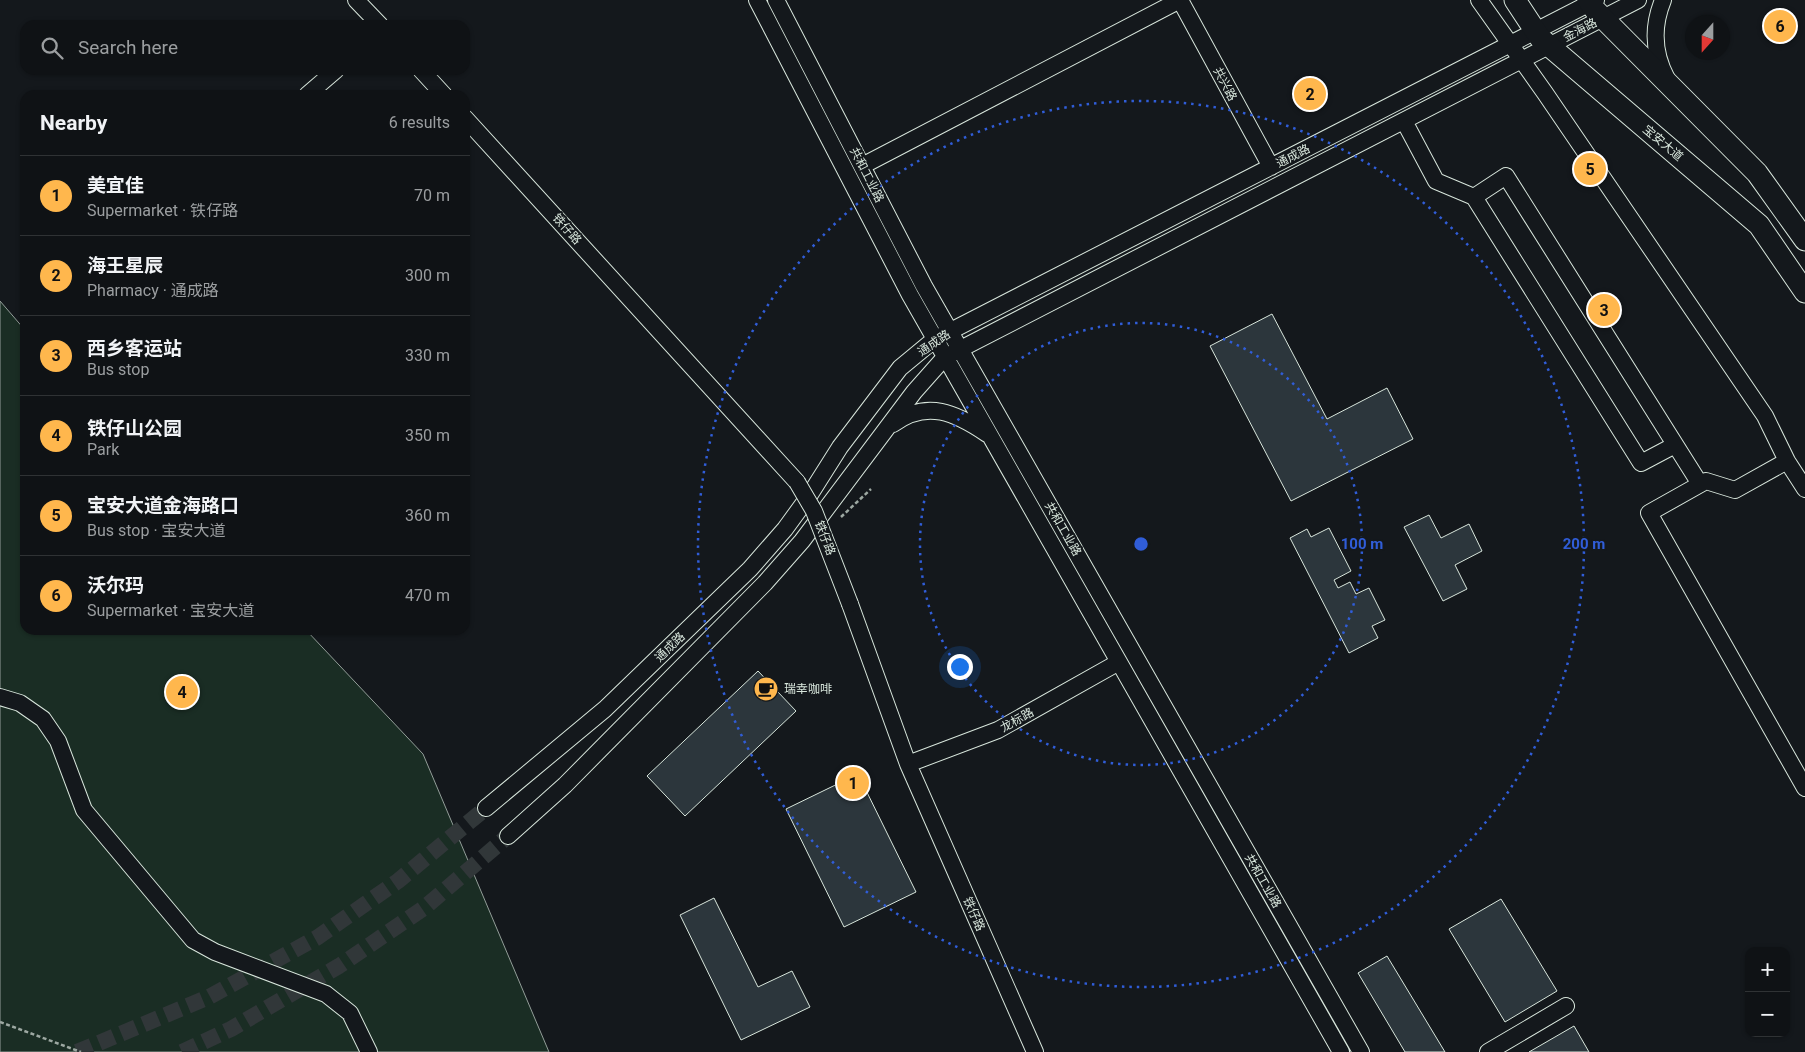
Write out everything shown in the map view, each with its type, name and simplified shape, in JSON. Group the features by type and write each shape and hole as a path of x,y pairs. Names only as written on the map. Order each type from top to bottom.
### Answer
{"main road":[{"name":"宝安大道","path":"1515,0 1542,39 1759,225 1805,292"},
{"path":"1594,5 1757,173 1805,240"}],"street":[{"path":"356,0 375,20"},
{"name":"共和工业路","path":"757,0 910,295 1341,1052"},
{"name":"共和工业路","path":"776,0 924,286 1361,1052"},
{"path":"862,166 1180,0"},
{"name":"共兴路","path":"1180,0 1271,167"},
{"path":"1480,0 1765,416 1787,461 1805,489"},
{"name":"金海路","path":"1522,60 1542,39 1594,5 1638,0"},
{"path":"1663,0 1654,36 1660,64 1674,89"},
{"name":"金海路","path":"1510,44 1542,39"},
{"name":"通成路","path":"486,808 605,709 750,569 785,529 809,496 840,447 900,368 935,339 1510,44"},
{"name":"通成路","path":"508,836 565,785 765,583 802,542 914,392 945,357 1522,60"},
{"path":"313,90 330,75"},
{"path":"426,75 439,90"},
{"path":"1404,121 1436,181 1474,196 1641,463 1676,445"},
{"name":"铁仔路","path":"470,123 798,482 814,511 823,534 908,764 1035,1052"},
{"path":"1474,196 1506,176 1700,484"},
{"path":"885,430 902,418 920,411 937,410 954,414 990,436"},
{"path":"1787,461 1735,490 1706,481 1649,513 1805,788"},
{"name":"龙标路","path":"908,764 998,730 1119,662"},
{"path":"0,697 20,704 43,718 58,741 84,810 192,940 215,952 326,994 350,1013 369,1052"},
{"path":"1488,1052 1566,1006"}],"path":[{"path":"823,534 871,489"},
{"path":"0,1022 81,1052"}],"green space":[{"path":"0,301 20,324 20,635 311,635 423,754 549,1052 0,1052"}],"building":[{"path":"1272,314 1327,419 1387,388 1413,439 1291,501 1210,346"},
{"path":"1429,515 1441,538 1469,524 1482,551 1455,565 1467,589 1443,601 1404,527"},
{"path":"1329,528 1351,571 1334,580 1338,588 1350,582 1356,594 1369,588 1385,620 1372,626 1378,638 1349,653 1290,538 1307,529 1311,537"},
{"path":"758,671 796,711 685,816 647,776"},
{"path":"858,774 916,892 844,927 786,809"},
{"path":"714,898 758,987 792,971 810,1007 741,1040 680,915"},
{"path":"1501,899 1557,991 1505,1022 1449,929"},
{"path":"1387,956 1445,1052 1405,1052 1358,973"},
{"path":"1574,1026 1589,1052 1529,1052"}],"tunnel":[{"path":"77,1052 209,997 318,937 398,881 486,808"},
{"path":"182,1052 231,1029 339,966 424,908 508,836"}],"place":[{"name":"沃尔玛","path":"1780,26"},
{"name":"海王星辰","path":"1310,94"},
{"name":"宝安大道金海路口","path":"1590,169"},
{"name":"西乡客运站","path":"1604,310"},
{"name":"瑞幸咖啡","path":"766,689"},
{"name":"铁仔山公园","path":"182,692"},
{"name":"美宜佳","path":"853,783"}]}
